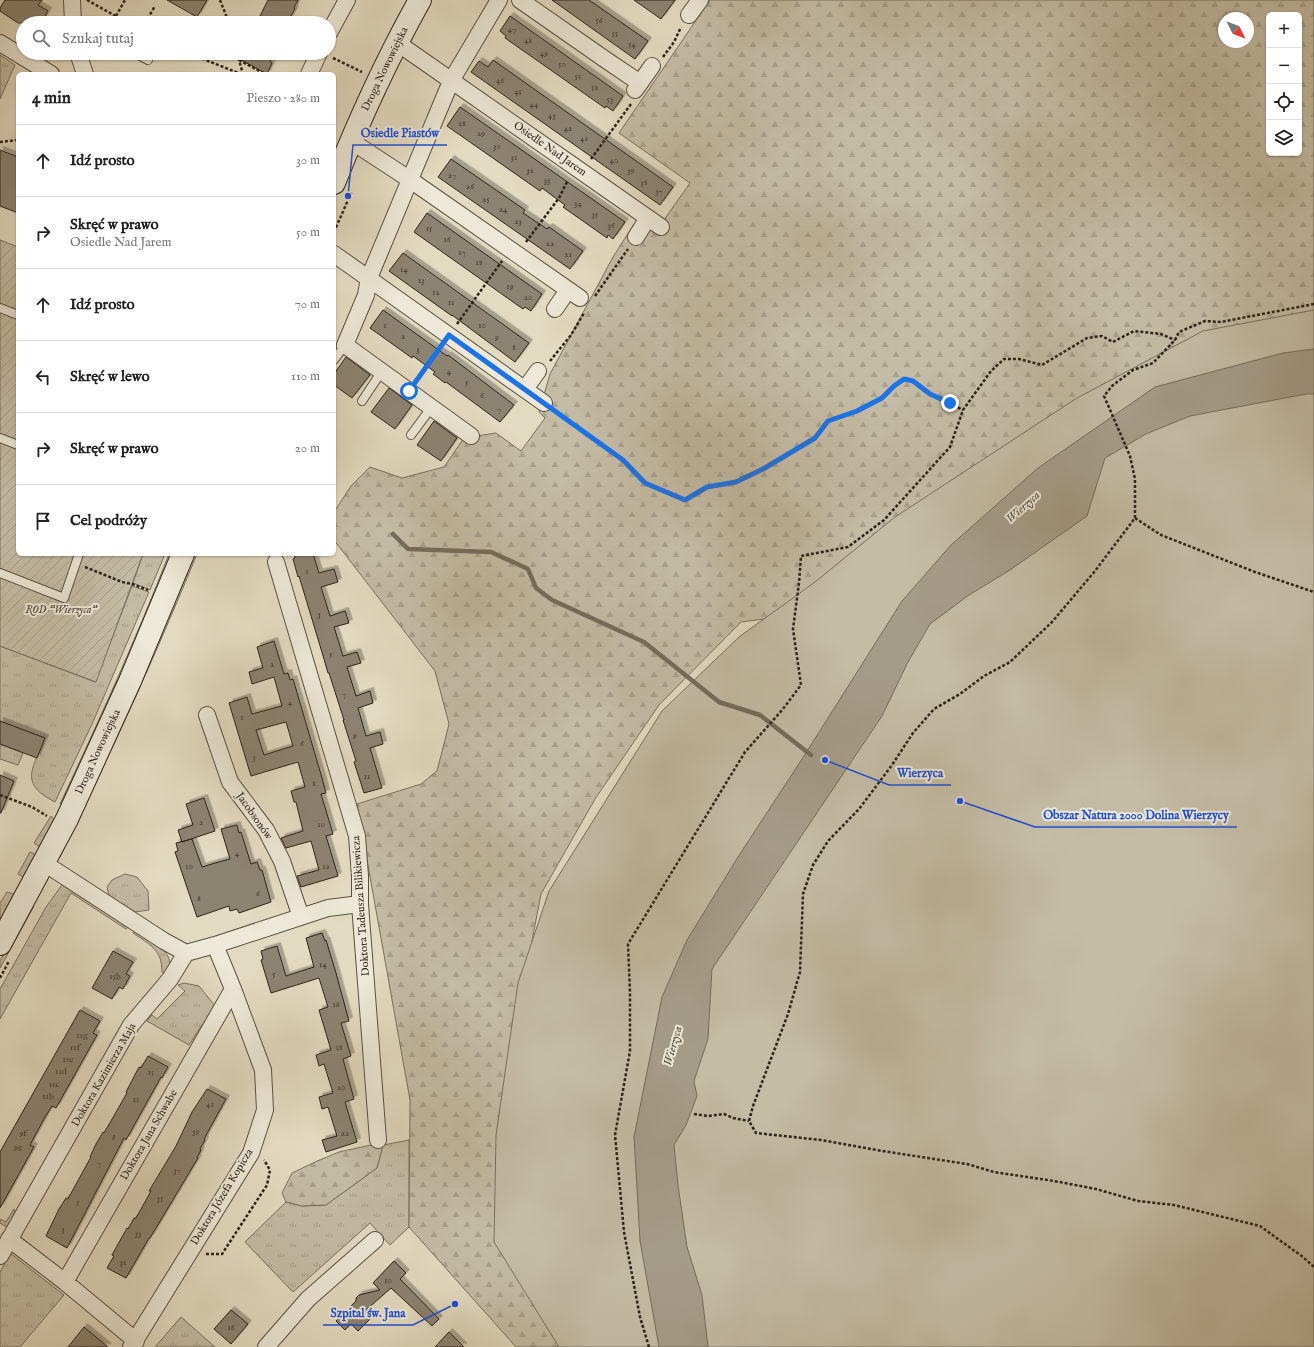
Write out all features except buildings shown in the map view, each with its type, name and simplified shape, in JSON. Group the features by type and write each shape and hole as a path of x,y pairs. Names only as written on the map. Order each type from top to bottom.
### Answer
{"street":[{"path":"72,0 73,16"},
{"path":"336,20 347,0"},
{"name":"Droga Nowowiejska","path":"336,178 351,141 396,42 420,0"},
{"path":"471,436 345,345 366,295 369,278 451,81 499,0"},
{"path":"520,0 638,86 652,66"},
{"path":"689,16 700,0"},
{"name":"Osiedle Nad Jarem","path":"396,42 655,222 636,237"},
{"path":"0,43 16,53"},
{"path":"28,60 48,72"},
{"path":"80,60 84,72"},
{"path":"310,72 319,60"},
{"path":"351,141 409,179 574,294 555,309"},
{"path":"336,255 544,403"},
{"path":"525,389 538,371"},
{"name":"Droga Nowowiejska","path":"0,944 66,819 130,681 182,556"},
{"name":"Doktora Tadeusza Bilikiewicza","path":"276,562 357,836 360,876 360,904 378,1140"},
{"name":"Jacobsonów","path":"207,714 230,782 266,830 282,861 301,917"},
{"path":"44,863 164,941 186,953 216,945 328,908 360,904"},
{"name":"Doktora Józefa Kopicza","path":"133,1344 251,1153 265,1110 263,1070 216,945"},
{"name":"Doktora Kazimierza Maja","path":"0,1256 131,1025 170,979 186,953"},
{"name":"Doktora Jana Schwabe","path":"65,1282 233,989"},
{"path":"9,1239 65,1282 133,1344"},
{"path":"266,1347 308,1299 375,1240"}],"lane":[{"path":"0,308 16,314"},
{"path":"336,357 345,345"},
{"path":"362,401 382,371"},
{"path":"410,435 431,408"},
{"path":"0,438 16,444"},
{"path":"0,574 64,598 78,556"}],"path":[{"path":"87,0 116,16 126,0"},
{"path":"220,0 226,16"},
{"path":"149,16 155,6"},
{"path":"652,66 656,66 664,56 689,16"},
{"path":"206,60 237,72"},
{"path":"239,60 242,72"},
{"path":"239,60 261,72"},
{"path":"336,60 362,72"},
{"path":"409,391 449,335 513,252 559,198 563,187 579,170 634,100 638,86"},
{"path":"0,142 16,140"},
{"path":"749,1122 753,1106 788,1014 800,972 803,894 813,865 828,841 859,809 913,733 934,710 960,694 984,676 1010,662 1052,622 1091,577 1135,518 1135,478 1130,456 1104,396 1112,386 1133,370 1153,363 1175,340 1179,332 1205,321 1221,322 1314,304"},
{"path":"649,1347 640,1317 624,1232 615,1135 630,1051 628,944 745,752 783,710 801,685 793,629 801,556 848,548 884,520 950,447 963,410 991,371 1004,359 1019,359 1042,365 1087,338 1102,336 1113,342 1134,331 1161,334 1175,340"},
{"path":"544,403 623,460 645,483 685,500 707,487 736,482 763,469 815,438 828,421 857,411 882,398 894,386 904,379 913,381 930,394 963,410"},
{"path":"1135,518 1161,535 1255,572 1314,592"},
{"path":"76,563 122,582 132,584 152,592"},
{"path":"0,795 32,807 47,816"},
{"path":"694,1114 708,1116 724,1114 749,1122 756,1133 821,1140 967,1164 994,1172 1054,1181 1138,1201 1174,1205 1260,1226 1303,1257 1314,1267"},
{"path":"193,1247 203,1253 222,1254 267,1184 270,1170 262,1157 251,1153"}],"green space":[{"path":"710,0 1314,0 1314,349 902,601 741,622 659,705 595,799 541,894 525,977 659,1347 516,1347 409,1227 410,1100 357,804 421,784 437,771 449,724 435,671 336,543 336,509 351,486 370,467 402,478 444,467 464,438 496,433 521,451 545,418 539,412 550,374 613,257 634,224 663,226 666,217 690,183 619,133"},
{"path":"0,55 15,65 0,99"},
{"name":"ROD \"Wierzyca\"","path":"0,240 16,246 16,556 142,556 96,682 0,646"},
{"path":"1314,310 1314,1347 559,1347 494,1242 496,1135 518,983 549,891 662,711 739,637 815,582 895,517 1077,398 1203,331"},
{"path":"142,556 164,556 150,590 133,583"},
{"path":"168,556 173,556 150,615 63,803 60,804 117,680"},
{"path":"192,556 196,556 148,669 60,857 60,853"},
{"path":"132,586 149,592 92,724 55,802 43,795 32,782 33,767 45,738 0,721 0,646 95,682"},
{"path":"0,744 23,753 18,765 0,759"},
{"path":"51,816 55,821 42,848 34,843"},
{"path":"30,852 38,856 26,879 18,874"},
{"path":"125,874 137,877 148,891 149,910 135,912 109,896 107,887 112,880"},
{"path":"62,885 128,927 126,929 71,893 0,1019 0,989 46,907"},
{"path":"7,892 16,895 0,928 0,903"},
{"path":"31,905 34,906 0,968 0,961"},
{"path":"134,931 159,947 167,955 170,963 166,974 162,972 160,958 154,948 133,933"},
{"path":"184,983 199,986 215,1006 214,1016 202,1025 189,1045 147,1021 152,1015 157,1019 185,991 178,985"},
{"path":"409,1140 409,1227 390,1245 370,1223 293,1292 245,1242 286,1202 302,1206 326,1205 377,1168 383,1145"},
{"path":"371,1145 383,1145 377,1168 326,1205 302,1206 286,1202 282,1193 292,1173 339,1152"},
{"path":"14,1209 15,1213 7,1227 0,1223 0,1219 6,1222"},
{"path":"10,1253 64,1295 20,1347 0,1347 0,1272"},
{"path":"181,1317 215,1347 155,1347"}],"water":[{"path":"1314,349 1314,394 1306,394 1190,416 1146,434 1105,458 1087,516 1010,570 969,595 930,624 908,662 882,716 712,969 708,1039 694,1081 697,1096 686,1125 674,1145 687,1247 702,1295 708,1347 659,1347 640,1241 634,1137 662,997 687,940 738,857 902,601 951,545 1038,468 1155,387 1283,353"}],"waterway":[{"path":"393,534 408,549 491,552 528,569 536,588 552,600 644,642 719,702 760,715 811,755"}],"place":[{"name":"Osiedle Piastów","path":"348,196"},
{"name":"Wierzyca","path":"825,760"},
{"name":"Obszar Natura 2000 Dolina Wierzycy","path":"960,801"},
{"name":"Szpital św. Jana","path":"455,1304"}],"route":[{"path":"409,391 449,335 623,460 645,483 685,500 707,487 736,482 763,469 815,438 828,421 857,411 882,398 894,386 904,379 913,381 930,394 950,403"}]}
